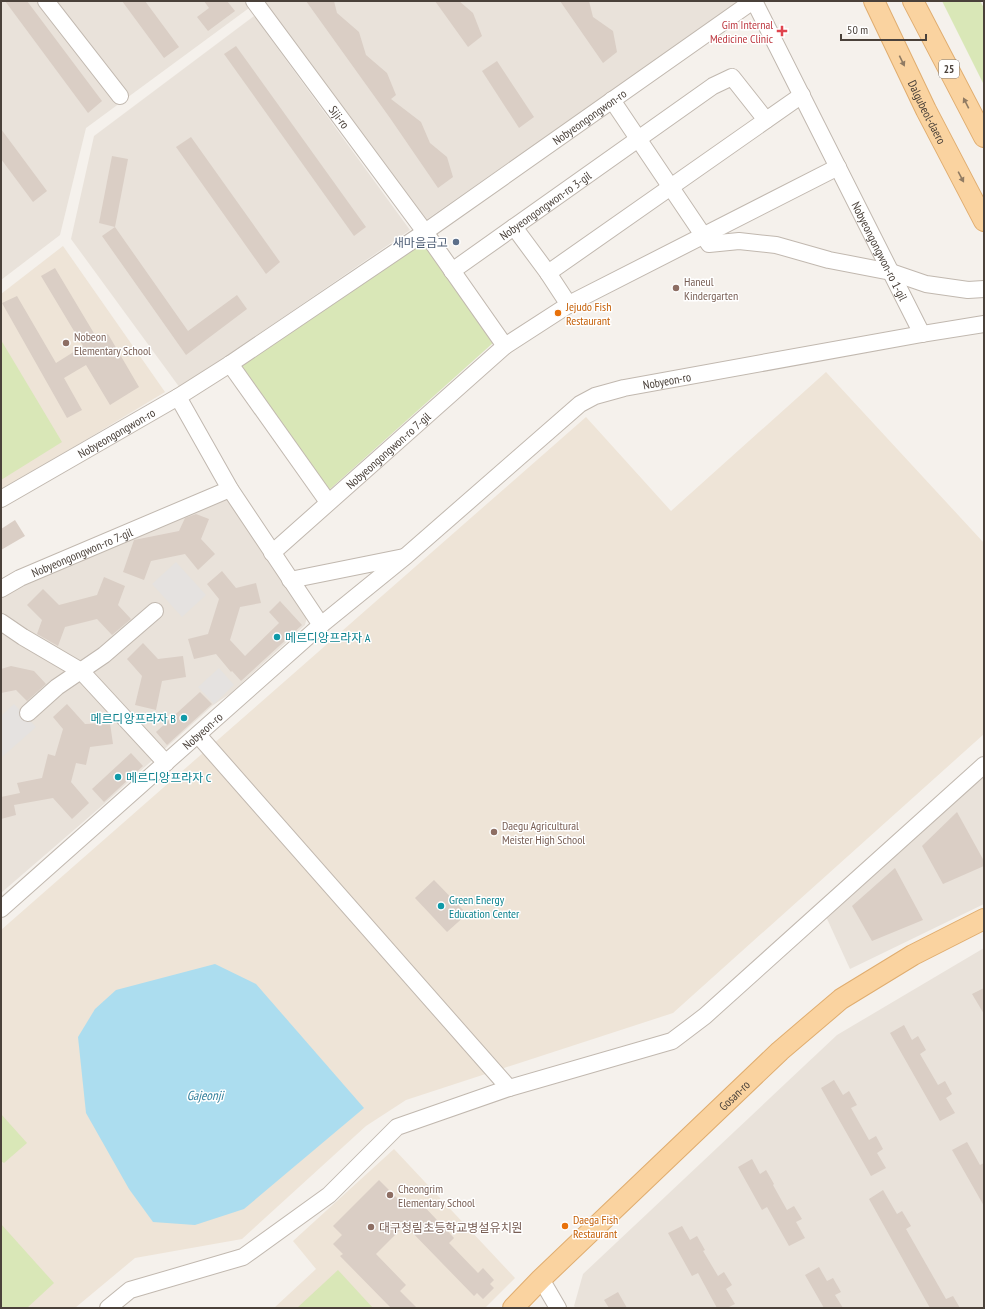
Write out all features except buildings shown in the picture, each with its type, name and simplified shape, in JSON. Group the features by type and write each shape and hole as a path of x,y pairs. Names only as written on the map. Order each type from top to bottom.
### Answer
{"main road":[{"name":"Dalgubeol-daero","path":"874,1 926,110 984,221"},
{"name":"25","path":"913,1 984,137"},
{"name":"Gosan-ro","path":"513,1308 780,1051 841,999 913,955 984,919"}],"street":[{"path":"46,1 120,96"},
{"name":"Nobyeongongwon-ro 1-gil","path":"754,1 922,334"},
{"name":"Nobyeongongwon-ro","path":"1,499 178,397 230,364 425,232 754,1"},
{"name":"Siji-ro","path":"257,2 425,232"},
{"name":"Nobyeongongwon-ro 3-gil","path":"452,271 713,86 732,77 766,120"},
{"path":"548,273 802,95"},
{"path":"612,100 709,244 739,241 776,245 829,260 891,272 926,284 968,290 984,289"},
{"path":"425,232 504,346 569,305 838,167"},
{"path":"514,227 548,273 569,305"},
{"name":"Nobyeon-ro","path":"1,909 321,625 406,556 580,404 595,396 624,388 984,324"},
{"name":"Nobyeongongwon-ro 7-gil","path":"272,553 504,346"},
{"path":"230,364 328,502"},
{"path":"178,397 230,489 321,625"},
{"name":"Nobyeongongwon-ro 7-gil","path":"1,589 20,578 230,489"},
{"name":"Nobyeon-ro","path":"290,580 406,556"},
{"path":"28,713 57,687 104,655 156,611"},
{"path":"1,622 23,637 81,670 166,763"},
{"path":"198,735 509,1088"},
{"path":"108,1308 130,1290 243,1257 328,1195 397,1127 509,1088 672,1041 705,1016 984,765"},
{"path":"541,1280 558,1308"}],"shaded area":[{"path":"1,1 244,1 249,8 86,128 60,235 1,280"},
{"path":"254,1 742,1 420,224"},
{"path":"254,16 410,230 180,388 71,239 94,136"},
{"name":"Nobeon Elementary School","path":"63,246 165,392 1,491 1,294"},
{"name":"Daegu Agricultural Meister High School","path":"826,372 984,543 984,734 673,1013 406,1100 366,1126 242,1239 135,1258 75,1308 1,1308 1,930 586,417 671,511"},
{"path":"226,494 307,617 305,625 231,693 212,706 104,804 1,893 1,594"},
{"path":"176,562 206,595 182,617 152,584"},
{"path":"219,668 234,685 214,704 198,687"},
{"path":"14,704 36,727 1,758 1,716"},
{"path":"984,765 984,904 850,969 823,910"},
{"path":"984,948 984,1308 576,1308 574,1306 583,1274 837,1035"},
{"name":"Cheongrim Elementary School","path":"394,1149 515,1278 485,1308 274,1308 316,1269 293,1241"}],"green space":[{"path":"942,1 980,1 984,8 984,85"},
{"path":"422,240 493,343 329,490 241,366"},
{"path":"1,340 62,442 1,480"},
{"path":"1,1114 27,1143 4,1163 1,1161"},
{"path":"1,1224 54,1283 27,1308 1,1308"},
{"path":"338,1270 373,1308 297,1308"}],"water":[{"name":"Gajeonji","path":"215,964 256,984 364,1108 244,1209 195,1225 153,1222 129,1189 86,1113 78,1037 95,1009 116,990"}],"place":[{"name":"Gim Internal Medicine Clinic","path":"782,31"},
{"name":"새마을금고","path":"456,242"},
{"name":"Haneul Kindergarten","path":"676,288"},
{"name":"Jejudo Fish Restaurant","path":"558,313"},
{"name":"Nobeon Elementary School","path":"66,343"},
{"name":"메르디앙프라자 A","path":"277,637"},
{"name":"메르디앙프라자 B","path":"184,718"},
{"name":"메르디앙프라자 C","path":"118,777"},
{"name":"Daegu Agricultural Meister High School","path":"494,832"},
{"name":"Green Energy Education Center","path":"441,906"},
{"name":"Cheongrim Elementary School","path":"390,1195"},
{"name":"Daega Fish Restaurant","path":"565,1226"},
{"name":"대구청림초등학교병설유치원","path":"371,1227"}]}
